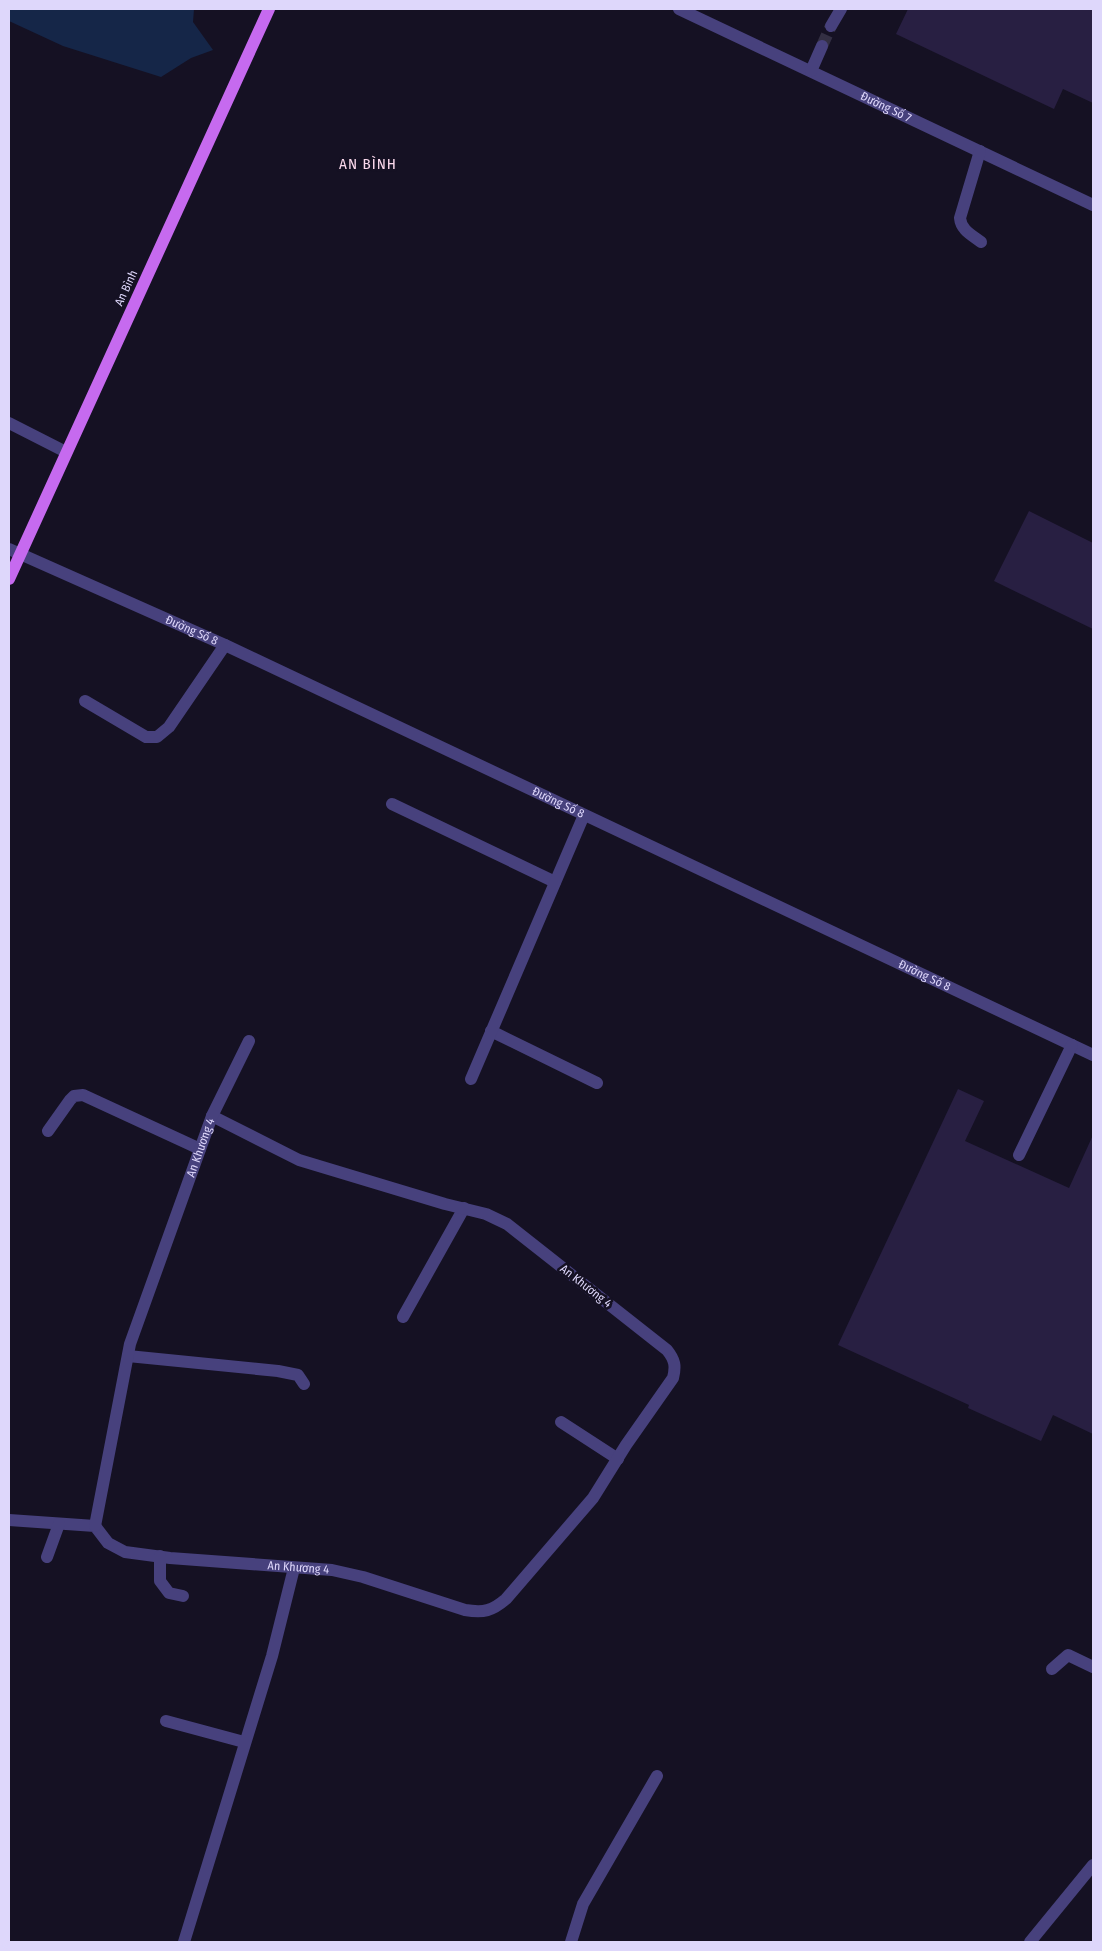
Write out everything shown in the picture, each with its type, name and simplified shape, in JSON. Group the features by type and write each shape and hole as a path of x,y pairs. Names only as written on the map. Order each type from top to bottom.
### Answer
{"main road":[{"name":"An Bình","path":"9,579 14,552 66,452 270,9"}],"street":[{"name":"Đường Số 7","path":"679,9 1093,205"},
{"path":"831,26 841,9"},
{"path":"810,71 822,46"},
{"path":"980,151 960,218 960,224 964,230 981,242"},
{"path":"9,423 66,452"},
{"name":"Đường Số 8","path":"14,552 225,645 1093,1055"},
{"path":"85,701 146,737 157,737 169,727 225,645"},
{"path":"392,804 555,882"},
{"path":"471,1079 584,814"},
{"path":"491,1031 597,1083"},
{"path":"212,1116 249,1040"},
{"path":"1019,1155 1072,1045"},
{"path":"48,1131 70,1100 74,1096 83,1095 200,1149"},
{"name":"An Khương 4","path":"212,1116 299,1160 486,1214 507,1224 667,1350 673,1358 676,1368 673,1378 593,1498 506,1599 492,1610 480,1612 465,1610 363,1577 332,1570 125,1552 108,1542 95,1526 135,1329 200,1149 212,1116"},
{"path":"403,1317 464,1208"},
{"path":"128,1356 298,1374 304,1384"},
{"path":"561,1422 618,1459"},
{"path":"9,1520 95,1526"},
{"path":"47,1557 59,1524"},
{"path":"160,1556 160,1581 162,1586 169,1593 183,1596"},
{"path":"184,1942 272,1656 294,1568"},
{"path":"1052,1669 1068,1655 1093,1667"},
{"path":"166,1720 244,1742"},
{"path":"571,1942 583,1904 657,1776"},
{"path":"1030,1942 1093,1865"}],"water":[{"path":"9,9 194,9 193,22 213,50 191,58 161,77 63,46 9,21"}],"building":[{"path":"908,9 1093,9 1093,103 1063,89 1054,109 896,34"},
{"path":"1029,511 1093,543 1093,629 994,581"},
{"path":"958,1089 984,1101 965,1141 1069,1188 1093,1135 1093,1434 1053,1415 1041,1441 968,1408 969,1405 838,1345"}],"tunnel":[{"path":"822,46 831,26"}],"district":[{"name":"AN BÌNH","path":"368,164"}]}
